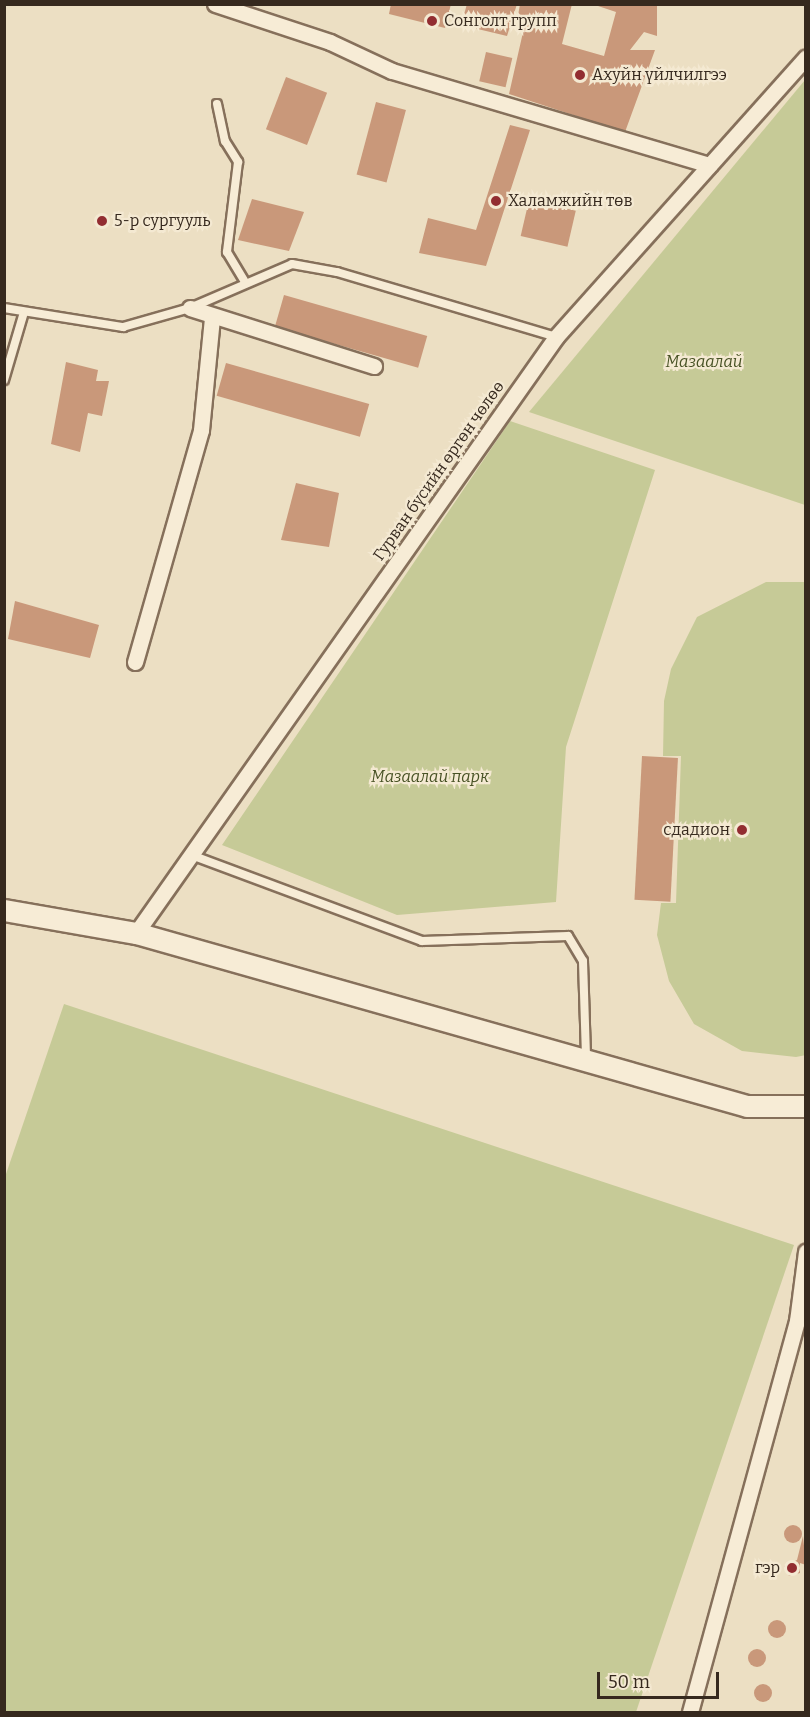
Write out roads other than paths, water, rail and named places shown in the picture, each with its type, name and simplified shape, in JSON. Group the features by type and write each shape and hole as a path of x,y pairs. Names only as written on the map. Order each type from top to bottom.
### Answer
{"street":[{"path":"214,4 330,42 392,71 709,165"},
{"name":"Гурван бүсийн өргөн чөлөө","path":"136,933 556,338 806,57"},
{"path":"190,308 212,318 374,366"},
{"path":"135,662 201,430 212,318"},
{"path":"4,910 136,933 747,1106 806,1106"},
{"path":"690,1713 797,1321 806,1252"}],"lane":[{"path":"217,104 225,141 238,162 227,252 244,280"},
{"path":"4,308 123,327 190,308 244,280 292,264 313,266 556,338"},
{"path":"4,380 24,312"},
{"path":"191,855 348,918 422,941 568,936 583,961 586,1060"}],"place":[{"name":"Сонголт групп","path":"432,21"},
{"name":"Ахуйн үйлчилгээ","path":"580,75"},
{"name":"Халамжийн төв","path":"496,201"},
{"name":"5-р сургууль","path":"102,221"},
{"name":"сдадион","path":"742,830"},
{"name":"гэр","path":"792,1568"}],"park label":[{"name":"Мазаалай","path":"704,362"},
{"name":"Мазаалай парк","path":"430,777"}]}
